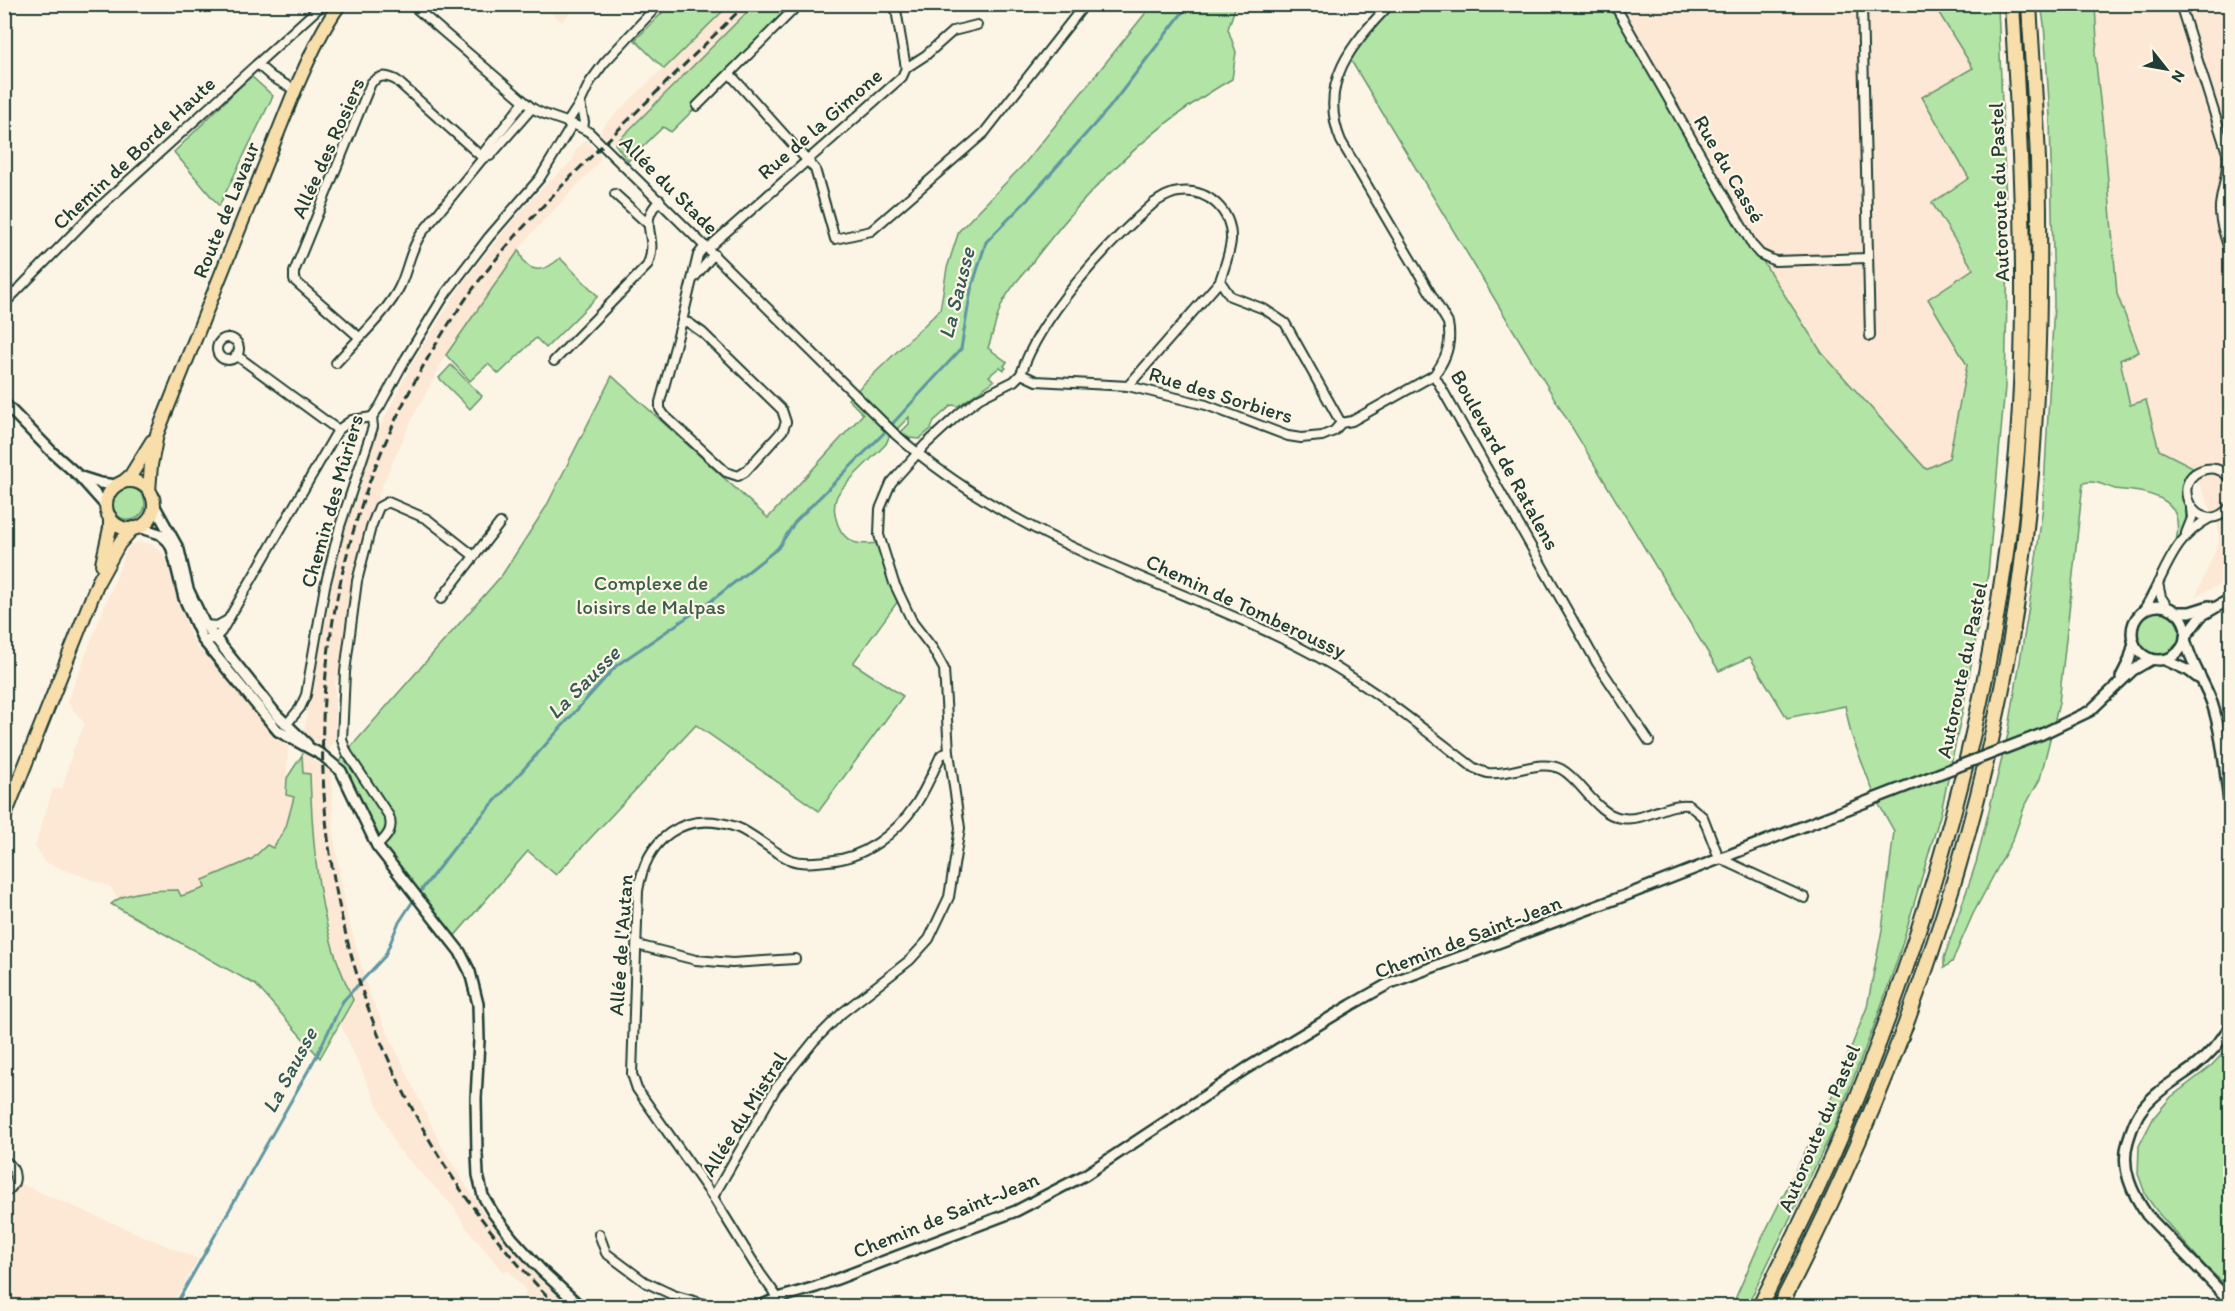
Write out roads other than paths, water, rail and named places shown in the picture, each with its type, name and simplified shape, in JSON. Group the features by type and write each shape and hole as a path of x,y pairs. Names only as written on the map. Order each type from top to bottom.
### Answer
{"highway":[{"name":"Autoroute du Pastel","path":"1760,1306 1832,1157 1895,999 1945,838 1975,727 1991,651 2002,589 2017,449 2022,322 2023,231 2012,4"},
{"name":"Autoroute du Pastel","path":"1780,1306 1844,1176 1911,1012 1938,932 1994,730 2008,655 2029,501 2038,342 2037,158 2029,4"}],"main road":[{"name":"Route de Lavaur","path":"120,483 131,475 157,434 295,90 320,37 340,4"},
{"name":"Route de Lavaur","path":"151,496 151,465 157,434"},
{"path":"4,819 98,582 118,544 150,517 151,496 135,481 120,483 108,494 110,528 98,582"},
{"path":"108,512 120,526 136,527"}],"street":[{"name":"Chemin de Borde Haute","path":"4,304 93,213 323,4"},
{"name":"Allée du Stade","path":"411,4 532,108 546,116 583,128 660,200 880,420 918,454"},
{"name":"Chemin des Mûriers","path":"286,725 300,708 306,695 317,625 340,526 373,427 372,417 381,406 412,348 446,293 489,237 540,178 590,82 604,63 659,4"},
{"path":"697,106 799,4"},
{"name":"Rue de la Gimone","path":"682,321 694,279 709,250 902,77 906,68 895,4"},
{"path":"730,74 815,169 835,239 871,231 984,133 1085,4"},
{"name":"Boulevard de Ratalens","path":"1390,4 1347,54 1335,84 1332,98 1341,141 1448,323 1450,334 1446,358 1434,375 1597,663 1649,741"},
{"name":"Rue du Cassé","path":"1614,4 1753,246 1760,254 1775,261 1868,258"},
{"path":"1862,4 1870,336"},
{"path":"2180,4 2227,153 2227,176 2220,208 2230,252"},
{"path":"906,68 926,55 953,31 976,25"},
{"path":"257,64 272,77 295,90"},
{"name":"Allée des Rosiers","path":"359,337 294,280 294,272 372,82 386,75 396,80 483,158"},
{"path":"336,363 392,300 400,287 413,245 483,158 484,152 524,102"},
{"path":"580,103 583,128"},
{"path":"483,158 490,156 532,108"},
{"path":"949,752 944,669 933,649 913,623 890,573 879,535 880,508 884,496 891,483 961,412 980,398 1014,381 1021,375 1026,359 1082,275 1141,214 1166,195 1179,192 1203,194 1222,208 1230,228 1231,239 1220,281 1128,387"},
{"path":"554,361 647,266 653,248 653,238 648,224 615,194"},
{"path":"648,224 650,211 660,200"},
{"path":"1220,281 1230,296 1263,309 1285,323 1341,423"},
{"path":"682,321 703,333 782,410 785,417 783,430 746,472 738,476 726,472 660,409 682,321"},
{"path":"236,355 338,430"},
{"name":"Rue des Sorbiers","path":"1021,375 1036,381 1128,387 1206,405 1288,436 1300,438 1322,436 1334,431 1341,423 1352,421 1434,375"},
{"path":"4,403 80,477 108,512"},
{"path":"203,640 214,639 221,632 338,430 352,420 372,417"},
{"name":"Chemin de Tomberoussy","path":"918,454 957,483 1035,529 1297,646 1346,672 1474,768 1488,773 1538,766 1560,768 1607,813 1625,819 1670,806 1689,805 1703,817 1719,858"},
{"path":"2144,611 2158,580 2185,537 2192,518 2186,496 2191,478 2207,469 2220,470 2229,475"},
{"path":"80,477 100,483 120,483"},
{"path":"151,496 179,550 190,595 205,625 214,639 286,725 313,750"},
{"path":"377,846 389,832 391,821 346,753 342,740 345,672 357,581 370,527 379,507 388,502 427,519 474,556"},
{"path":"2185,537 2194,528 2210,518 2222,515 2230,507"},
{"path":"2191,508 2199,515 2210,518"},
{"path":"441,599 500,523"},
{"path":"136,527 160,534 168,541 184,598 203,640 278,731 313,750 334,764 343,774 377,846 460,952 475,988 479,1031 476,1099 477,1154 478,1175 483,1196 512,1238 541,1270 580,1306"},
{"path":"2158,580 2161,597 2184,624 2190,656 2211,703 2216,720 2230,809"},
{"path":"2199,679 2189,671 2165,660 2152,659 2143,655 2134,644 2133,627 2136,618 2153,607 2173,611 2197,611 2230,598"},
{"path":"2165,660 2180,650 2185,638 2201,616 2230,598"},
{"path":"205,625 217,626 227,620"},
{"name":"Chemin de Saint-Jean","path":"2113,689 2126,669 2134,644"},
{"name":"Chemin de Saint-Jean","path":"760,1306 816,1287 1016,1210 1085,1175 1247,1068 1390,984 2042,734 2090,711 2133,670 2152,659"},
{"name":"Allée de l'Autan","path":"778,1298 713,1197 637,1089 632,1074 638,891 641,871 657,844 665,836 687,825 711,821 738,828 791,860 806,863 847,859 877,843 904,819 916,804 940,755 949,752"},
{"name":"Allée du Mistral","path":"713,1197 776,1088 814,1041 842,1012 910,960 929,939 939,921 949,897 960,828 949,752"},
{"path":"1719,858 1805,898"},
{"path":"637,945 696,960 732,963 795,959"},
{"path":"2230,1026 2224,1037 2208,1054 2141,1110 2132,1127 2126,1161 2129,1183 2135,1198 2147,1215 2230,1301"},
{"path":"4,1160 13,1167 16,1181 4,1193"},
{"path":"599,1234 606,1252 645,1282 673,1295 712,1306"}],"waterway":[{"name":"La Sausse","path":"175,1306 317,1055 343,1001 385,956 398,924 461,839 617,665 711,601 778,548 795,522 883,434 961,349 971,290 986,242 1028,199 1109,108 1189,4"}],"railway":[{"path":"557,1306 468,1199 399,1082 352,958 327,828 324,696 345,564 388,436 456,313 511,241 552,197 746,4"}],"park label":[{"name":"Complexe de loisirs de Malpas","path":"651,595"}]}
